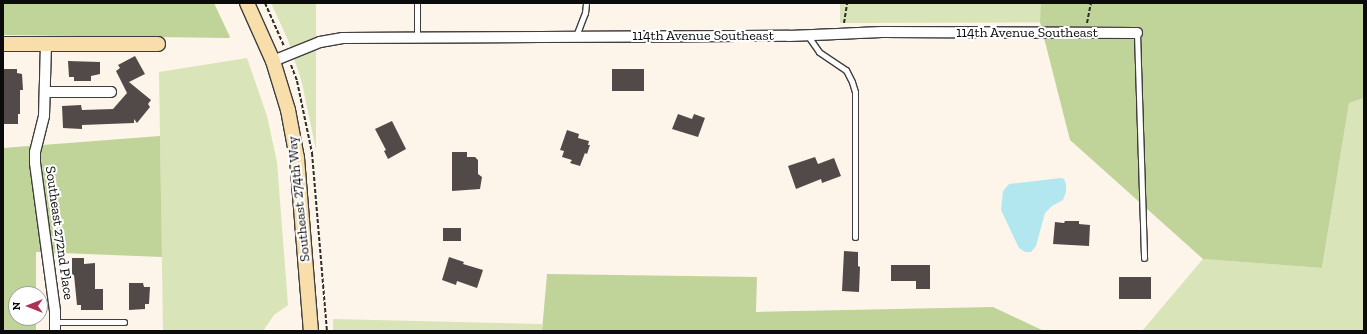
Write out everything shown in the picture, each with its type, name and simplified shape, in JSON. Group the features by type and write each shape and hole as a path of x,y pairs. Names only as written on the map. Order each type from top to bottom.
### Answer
{"main road":[{"name":"Southeast 274th Way","path":"247,3 273,61 288,110 297,158 311,331"},
{"path":"3,44 158,44"}],"street":[{"name":"114th Avenue Southeast","path":"273,61 320,42 342,38 808,36 882,32 1137,33"},
{"name":"Southeast 272nd Place","path":"46,44 46,92 44,116 35,152 35,163 56,327"},
{"path":"46,92 111,92"}],"lane":[{"path":"417,3 417,38"},
{"path":"576,36 585,13 586,3"},
{"path":"1137,33 1144,258"},
{"path":"808,36 819,52 846,70 855,92 855,237"},
{"path":"56,327 124,322"}],"path":[{"path":"842,34 847,3"},
{"path":"1084,33 1091,3"}],"green space":[{"path":"3,3 214,3 230,37 3,35"},
{"path":"271,3 316,3 316,150 302,83 288,40"},
{"path":"840,3 1295,3 1294,22 840,23"},
{"path":"1041,3 1364,3 1364,98 1349,103 1322,268 1203,259 1070,140 1040,22"},
{"path":"247,58 267,116 277,162 288,305 274,315 263,331 163,331 159,72"},
{"path":"1364,98 1364,331 1142,331 1203,259 1322,268 1349,103"},
{"path":"160,136 162,257 36,252 36,286 8,286 8,326 36,326 36,331 3,331 3,148"},
{"path":"547,274 757,277 756,312 993,307 1044,331 542,331"},
{"path":"333,319 542,324 542,331 333,331"}],"water":[{"path":"1061,178 1064,179 1066,184 1066,192 1063,200 1052,206 1045,213 1036,246 1031,252 1025,252 1019,248 1001,210 1003,191 1009,184"}],"building":[{"path":"135,56 145,74 129,82 151,100 148,104 150,107 137,123 134,119 134,123 82,125 82,129 63,128 62,106 81,105 82,110 113,109 127,93 116,71 120,68 118,65"},
{"path":"68,61 100,62 100,74 91,76 91,81 74,81 74,77 69,77"},
{"path":"3,69 17,69 17,73 22,74 23,90 20,90 20,114 18,114 18,124 3,124"},
{"path":"612,69 644,69 644,91 612,91"},
{"path":"678,114 692,119 694,114 705,118 698,137 672,129"},
{"path":"392,121 406,149 388,159 384,151 386,150 375,129"},
{"path":"567,130 579,134 578,138 589,141 588,145 590,145 587,154 585,153 580,166 570,163 572,160 562,157 564,151 560,150"},
{"path":"452,152 467,152 467,157 475,157 478,160 478,174 482,177 480,189 452,191"},
{"path":"815,157 818,164 834,158 841,176 822,183 821,179 796,189 788,166"},
{"path":"1065,221 1079,221 1079,224 1090,225 1089,246 1053,244 1055,222 1064,223"},
{"path":"443,228 461,228 461,241 443,241"},
{"path":"844,251 858,252 858,266 860,267 859,292 842,291"},
{"path":"449,257 464,262 463,264 483,270 477,288 457,281 456,285 442,280"},
{"path":"72,258 84,258 84,264 95,263 95,289 103,289 103,310 81,310 81,305 77,305 74,275 72,275"},
{"path":"891,265 930,265 930,289 916,289 916,281 891,281"},
{"path":"1119,277 1151,277 1151,299 1119,299"},
{"path":"129,283 143,283 144,287 150,287 149,304 145,304 145,309 129,310"}]}
